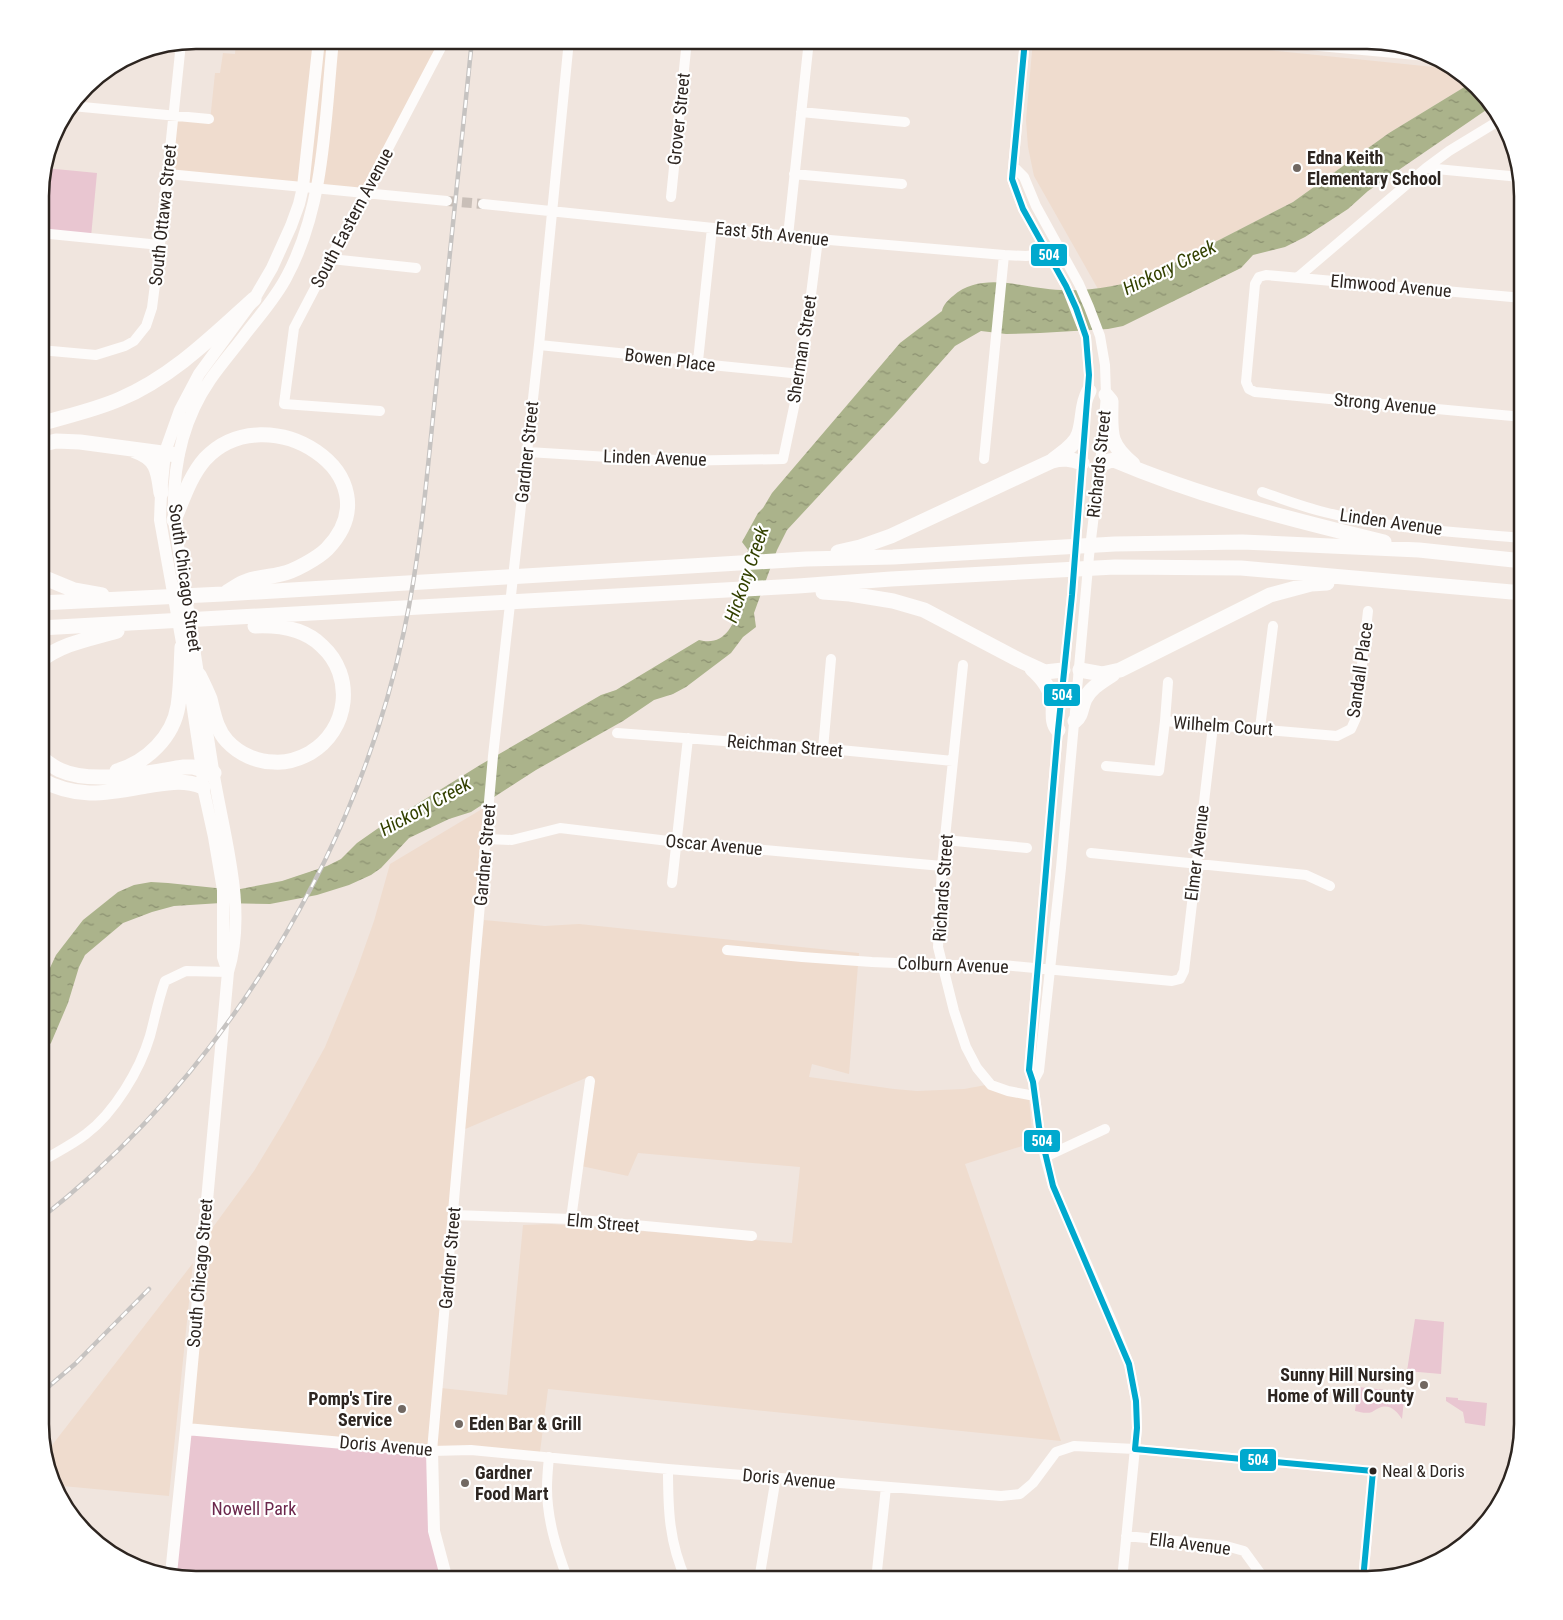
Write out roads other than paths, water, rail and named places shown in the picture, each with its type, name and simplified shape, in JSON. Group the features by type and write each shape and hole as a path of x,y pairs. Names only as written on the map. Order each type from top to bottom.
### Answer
{"highway":[{"path":"49,421 97,408 142,388 182,362 214,336 254,299"},
{"path":"1052,461 1075,441 1079,434 1084,401 1089,391"},
{"path":"1106,395 1111,401 1110,425 1112,439 1122,455 1146,474"},
{"path":"174,520 191,478 206,459 223,446 243,438 264,435 285,437 304,444 323,456 337,472 345,489 346,519 340,533 326,550 307,563 284,574 247,581 217,594"},
{"path":"49,443 67,441 171,453"},
{"path":"127,447 143,454 156,465 159,473 161,493"},
{"path":"806,559 860,547 891,536 1052,461 1071,459 1082,463"},
{"path":"1100,465 1109,460 1114,460 1146,474 1286,518 1419,550"},
{"path":"49,603 714,564 893,557 1115,544 1242,542 1419,550 1514,559"},
{"path":"49,628 798,586 891,579 1115,568 1241,568 1514,592"},
{"path":"49,580 74,590 125,599"},
{"path":"1075,721 1078,719 1085,699 1093,688 1120,670 1270,595 1311,584 1388,581"},
{"path":"798,586 814,592 850,594 893,601 924,610 1045,672 1064,670"},
{"path":"199,675 210,699 216,723 227,741 244,754 262,762 283,763 300,758 319,748 340,720 344,700 343,679 334,661 322,645 304,634 273,625 243,626 220,618"},
{"path":"49,654 69,644 146,623"},
{"path":"101,776 124,769 143,760 158,746 172,725 178,706 182,647"},
{"path":"1027,664 1045,681 1049,688 1053,702 1054,726 1058,730"},
{"path":"1080,670 1102,674 1120,670"},
{"path":"49,763 60,770 80,776 122,776 184,767 208,771"},
{"path":"49,783 62,789 86,794 109,793 175,781 203,787"}],"main road":[{"name":"South Chicago Street","path":"172,1569 228,972 233,956 223,890 224,861 208,771 182,647 160,520 161,493 180,410 199,374 254,299 272,268 299,204 303,187 318,49"},
{"name":"South Chicago Street","path":"224,861 203,787 208,771 199,675 174,520 171,453 209,381 287,277 300,245 318,188 332,49"},
{"name":"Doris Avenue","path":"186,1429 432,1451"},
{"name":"Gardner Street","path":"432,1451 434,1531 445,1571"}],"street":[{"name":"South Eastern Avenue","path":"380,411 284,404 294,328 440,49"},
{"name":"Gardner Street","path":"432,1451 493,756 528,452 568,49"},
{"name":"Grover Street","path":"672,198 686,49"},
{"path":"788,236 808,49"},
{"name":"Richards Street","path":"1023,49 1012,179 1023,209 1066,286 1086,337 1089,391 1029,1070 1033,1082 1045,1157 1053,1186 1129,1364 1136,1401 1137,1428 1123,1571"},
{"path":"1375,49 1394,51"},
{"name":"South Ottawa Street","path":"49,351 96,355 125,346 134,340 146,326 152,308 160,245 180,50"},
{"path":"79,107 209,119"},
{"path":"801,112 906,122"},
{"path":"1297,278 1426,168 1449,151 1495,123"},
{"name":"Richards Street","path":"1013,166 1024,176 1036,206 1079,284 1100,336 1105,365 1106,395 1050,970 1039,1071 1033,1082"},
{"path":"1426,168 1513,176"},
{"path":"168,174 447,201"},
{"path":"794,174 902,184"},
{"name":"East 5th Avenue","path":"483,204 818,239 1004,255 1048,254 1060,251"},
{"path":"698,361 712,228"},
{"path":"49,234 160,245"},
{"name":"Sherman Street","path":"783,459 801,374 818,239"},
{"path":"984,459 1004,255"},
{"path":"331,259 416,268"},
{"name":"Elmwood Avenue","path":"1249,389 1246,382 1255,284 1259,277 1266,275 1514,297"},
{"name":"Bowen Place","path":"539,345 698,361 711,365 801,374"},
{"name":"Strong Avenue","path":"1249,389 1255,392 1514,416"},
{"name":"Linden Avenue","path":"528,452 673,461 783,459"},
{"path":"1082,463 1100,465"},
{"name":"Linden Avenue","path":"1262,492 1324,512 1369,521 1408,527 1514,537"},
{"name":"Sandall Place","path":"1351,729 1356,718 1368,611"},
{"path":"1260,728 1273,626"},
{"path":"823,749 831,659"},
{"name":"Richards Street","path":"963,665 942,866 938,947 954,1011 966,1047 977,1068 991,1085 1008,1091 1035,1096"},
{"path":"1064,670 1080,670"},
{"path":"1165,721 1168,682"},
{"name":"Wilhelm Court","path":"1106,766 1159,770 1165,721 1337,736 1351,729"},
{"name":"Elmer Avenue","path":"1180,979 1184,971 1212,726"},
{"name":"Reichman Street","path":"617,733 953,761"},
{"path":"672,883 688,738"},
{"name":"Oscar Avenue","path":"486,839 512,840 560,828 677,842 942,866"},
{"path":"945,840 1027,848"},
{"path":"1091,853 1306,875 1330,886"},
{"name":"Colburn Avenue","path":"727,950 802,957 942,965 1003,965 1172,981 1180,979"},
{"path":"49,1157 86,1134 114,1106 133,1075 149,1038 158,1000 165,981 186,971 228,972"},
{"path":"571,1219 590,1081"},
{"path":"1045,1157 1106,1129"},
{"name":"Elm Street","path":"454,1215 571,1219 752,1236"},
{"name":"Doris Avenue","path":"432,1451 471,1450 668,1469 1001,1496 1020,1494 1033,1483 1056,1452 1074,1446 1135,1449 1373,1471 1364,1571"},
{"path":"549,1457 547,1488 550,1520 565,1571"},
{"path":"668,1469 669,1522 675,1549 683,1571"},
{"path":"760,1571 776,1477"},
{"path":"877,1571 886,1487"},
{"name":"Ella Avenue","path":"1126,1536 1226,1546 1244,1551 1259,1571"}],"water":[{"name":"Hickory Creek","path":"1465,87 1487,110 1368,191 1348,209 1305,237 1285,247 1253,255 1241,268 1123,326 1108,329 1040,333 1006,334 981,331 955,346 787,530 777,550 754,613 756,627 743,637 731,653 686,687 673,694 654,700 623,721 536,770 471,812 449,819 409,838 381,868 349,885 317,895 270,904 221,903 174,906 123,923 85,955 79,967 68,1003 49,1045 49,970 56,955 83,920 118,892 134,885 151,882 235,890 282,881 327,866 341,859 357,843 377,829 480,765 601,695 616,690 699,640 714,641 725,635 733,624 742,594 748,550 742,542 758,513 772,493 900,343 942,311 943,307 953,296 965,288 991,282 1047,289 1084,290 1118,285 1151,275 1293,202 1389,133"}],"tunnel":[{"path":"447,201 483,204"}],"railway":[{"path":"49,1211 106,1162 167,1099 222,1030 272,956 316,879 352,798 382,715 404,631 415,568 427,473 471,49"},
{"path":"49,1386 75,1364 149,1289"}],"place":[{"name":"Edna Keith Elementary School","path":"1297,168"},
{"name":"Sunny Hill Nursing Home of Will County","path":"1424,1385"},
{"name":"Pomp's Tire Service","path":"402,1409"},
{"name":"Eden Bar & Grill","path":"459,1424"},
{"name":"Neal & Doris","path":"1373,1471"},
{"name":"Gardner Food Mart","path":"465,1483"}],"park label":[{"name":"Nowell Park","path":"254,1509"}]}
